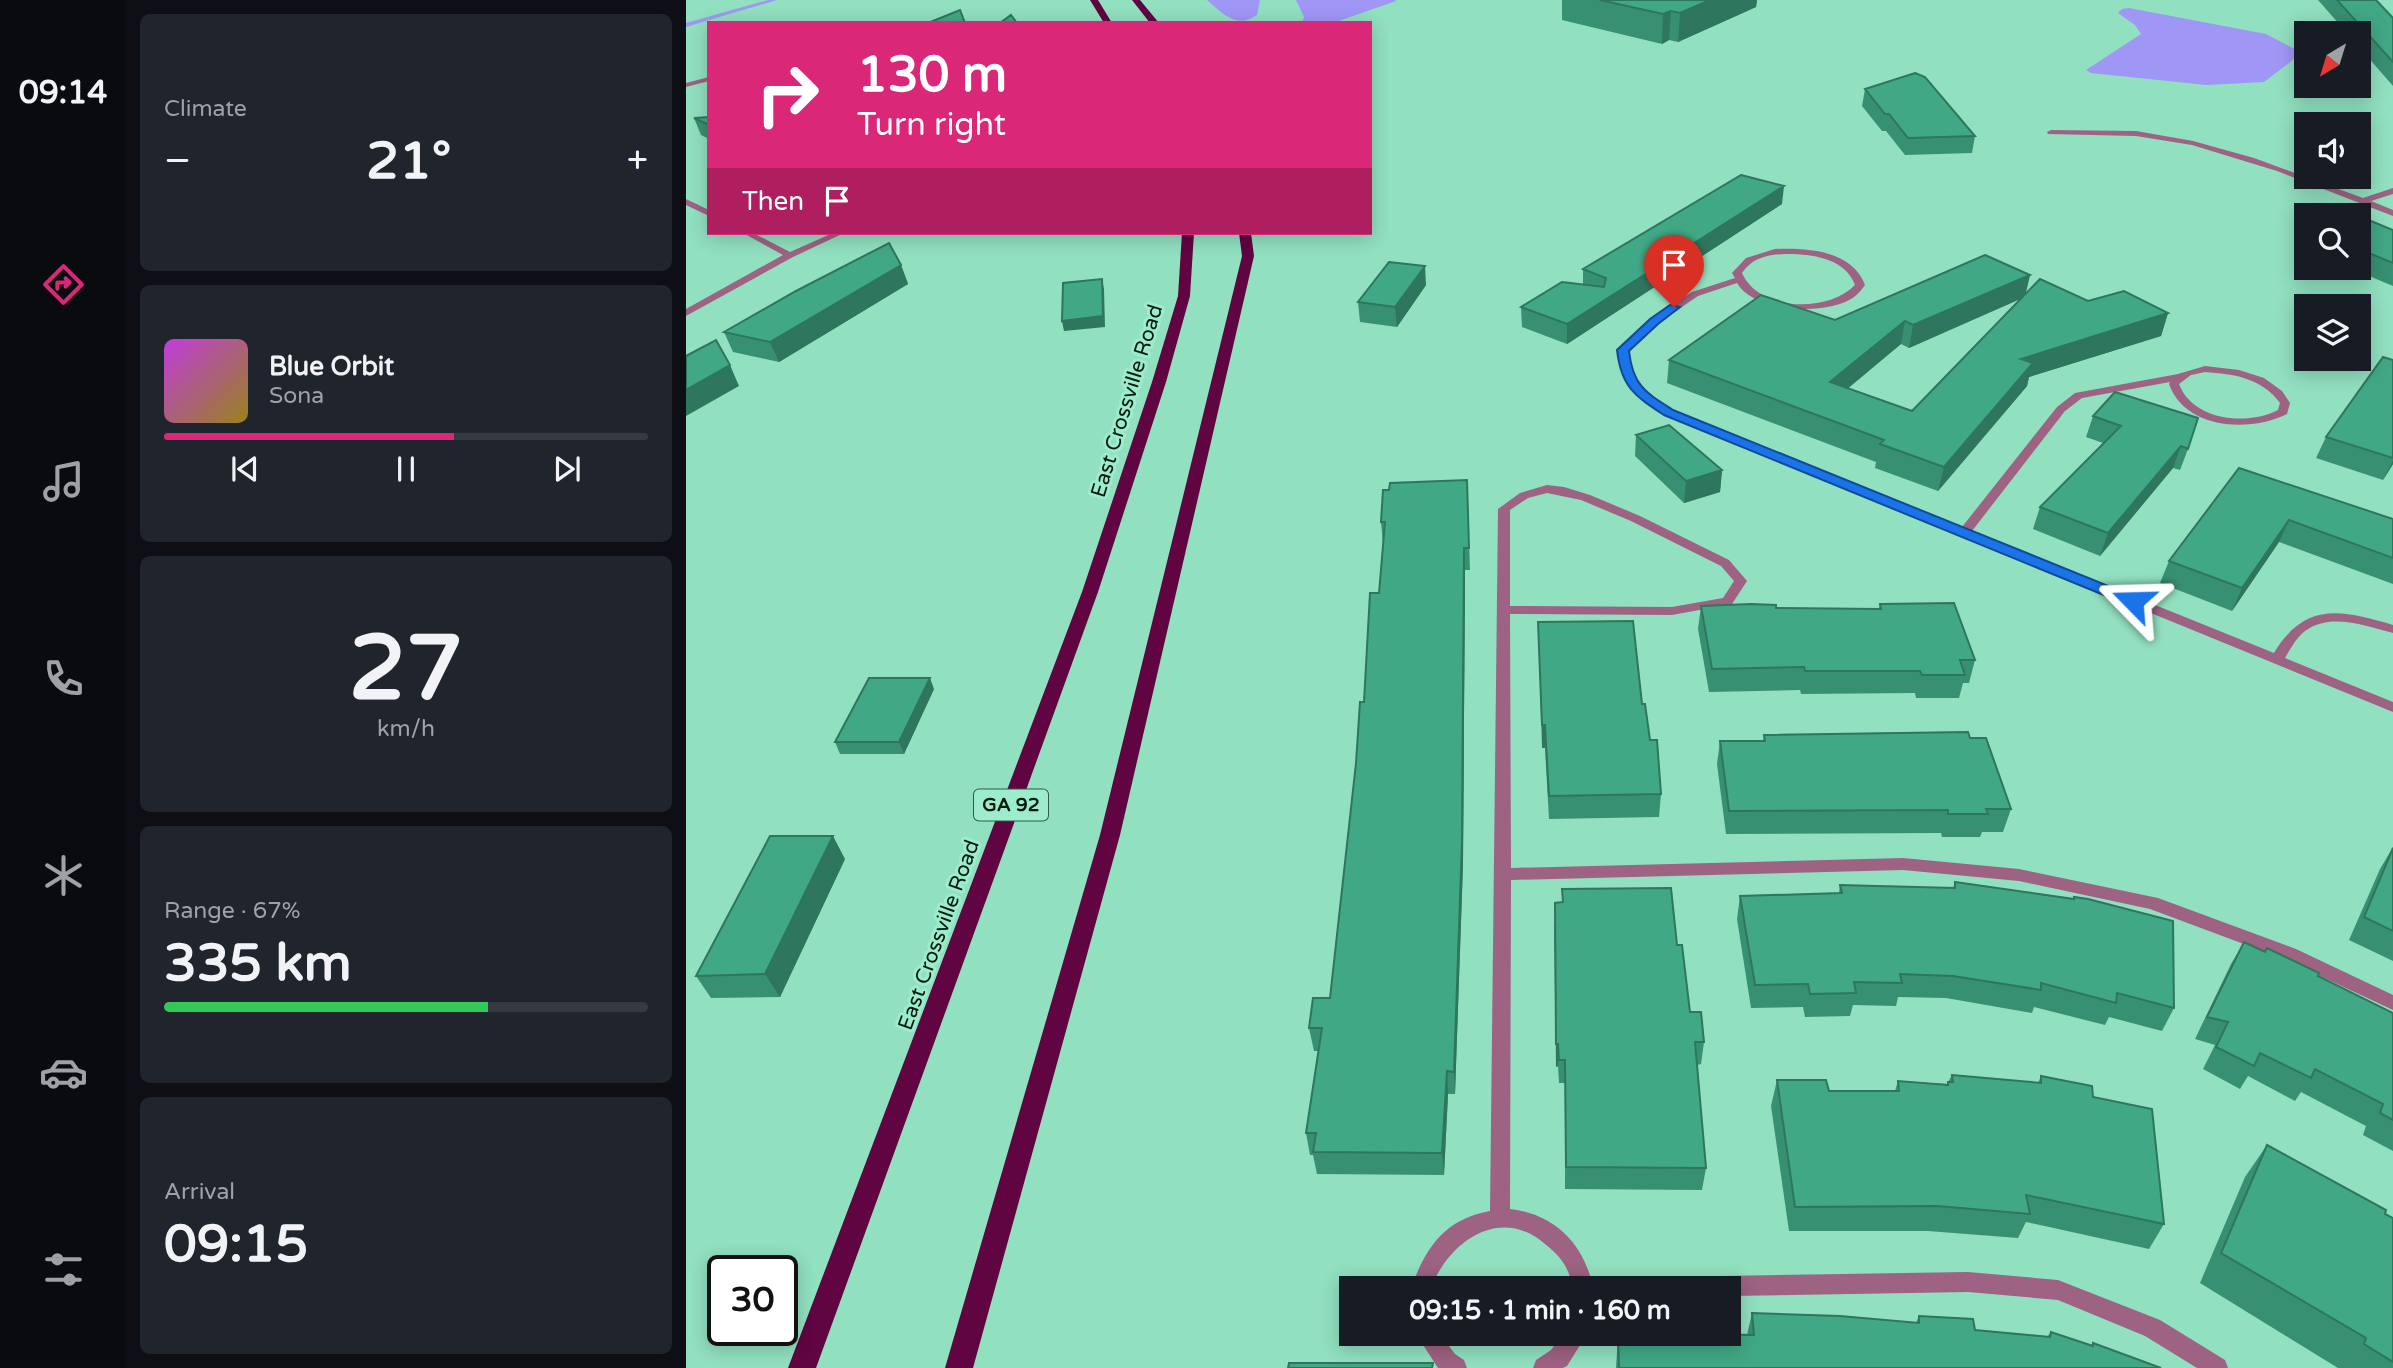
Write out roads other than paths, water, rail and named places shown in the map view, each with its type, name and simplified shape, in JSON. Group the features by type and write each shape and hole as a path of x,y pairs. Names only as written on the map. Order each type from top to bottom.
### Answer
{"main road":[{"path":"1094,0 1107,21"},
{"path":"1136,0 1153,21"},
{"name":"East Crossville Road","path":"802,1368 1090,592 1157,390 1184,296 1188,235"},
{"path":"959,1368 1110,835 1248,256 1245,235"}],"street":[{"path":"686,85 707,80"},
{"path":"2051,132 2135,133 2203,146 2280,168 2393,213"},
{"path":"2362,201 2393,191"},
{"path":"686,202 707,212"},
{"path":"751,235 790,255"},
{"path":"686,313 790,255 835,235"},
{"path":"1802,252 1844,264 1853,270 1860,285 1849,297 1839,302 1809,306 1763,299 1742,287 1738,280 1737,273 1748,260 1772,253 1802,252"},
{"path":"1738,280 1695,293 1654,321 1623,350 1625,371 1637,392 1668,412 2393,707"},
{"path":"1964,533 2061,409 2079,396 2179,377 2205,369 2223,370 2253,377 2279,394 2285,403 2283,412 2275,418 2260,422 2242,422 2210,416 2181,400 2174,384 2179,377"},
{"path":"1500,1218 1505,874 1504,610 1504,509 1523,494 1548,489 1583,496 1725,563 1741,581 1727,601 1684,611 1504,610"},
{"path":"2277,660 2292,635 2315,620 2355,617 2393,629"},
{"path":"1505,874 1903,864 2019,875 2152,903 2290,954 2393,1003"},
{"path":"1425,1276 1430,1261 1448,1239 1473,1223 1500,1218 1528,1222 1552,1234 1576,1261 1580,1276"},
{"path":"1741,1286 1968,1282 2057,1290 2152,1328 2217,1368"},
{"path":"1436,1346 1447,1362 1456,1368"},
{"path":"1545,1368 1559,1358 1568,1346"}],"waterway":[{"path":"686,25 774,0"}]}
